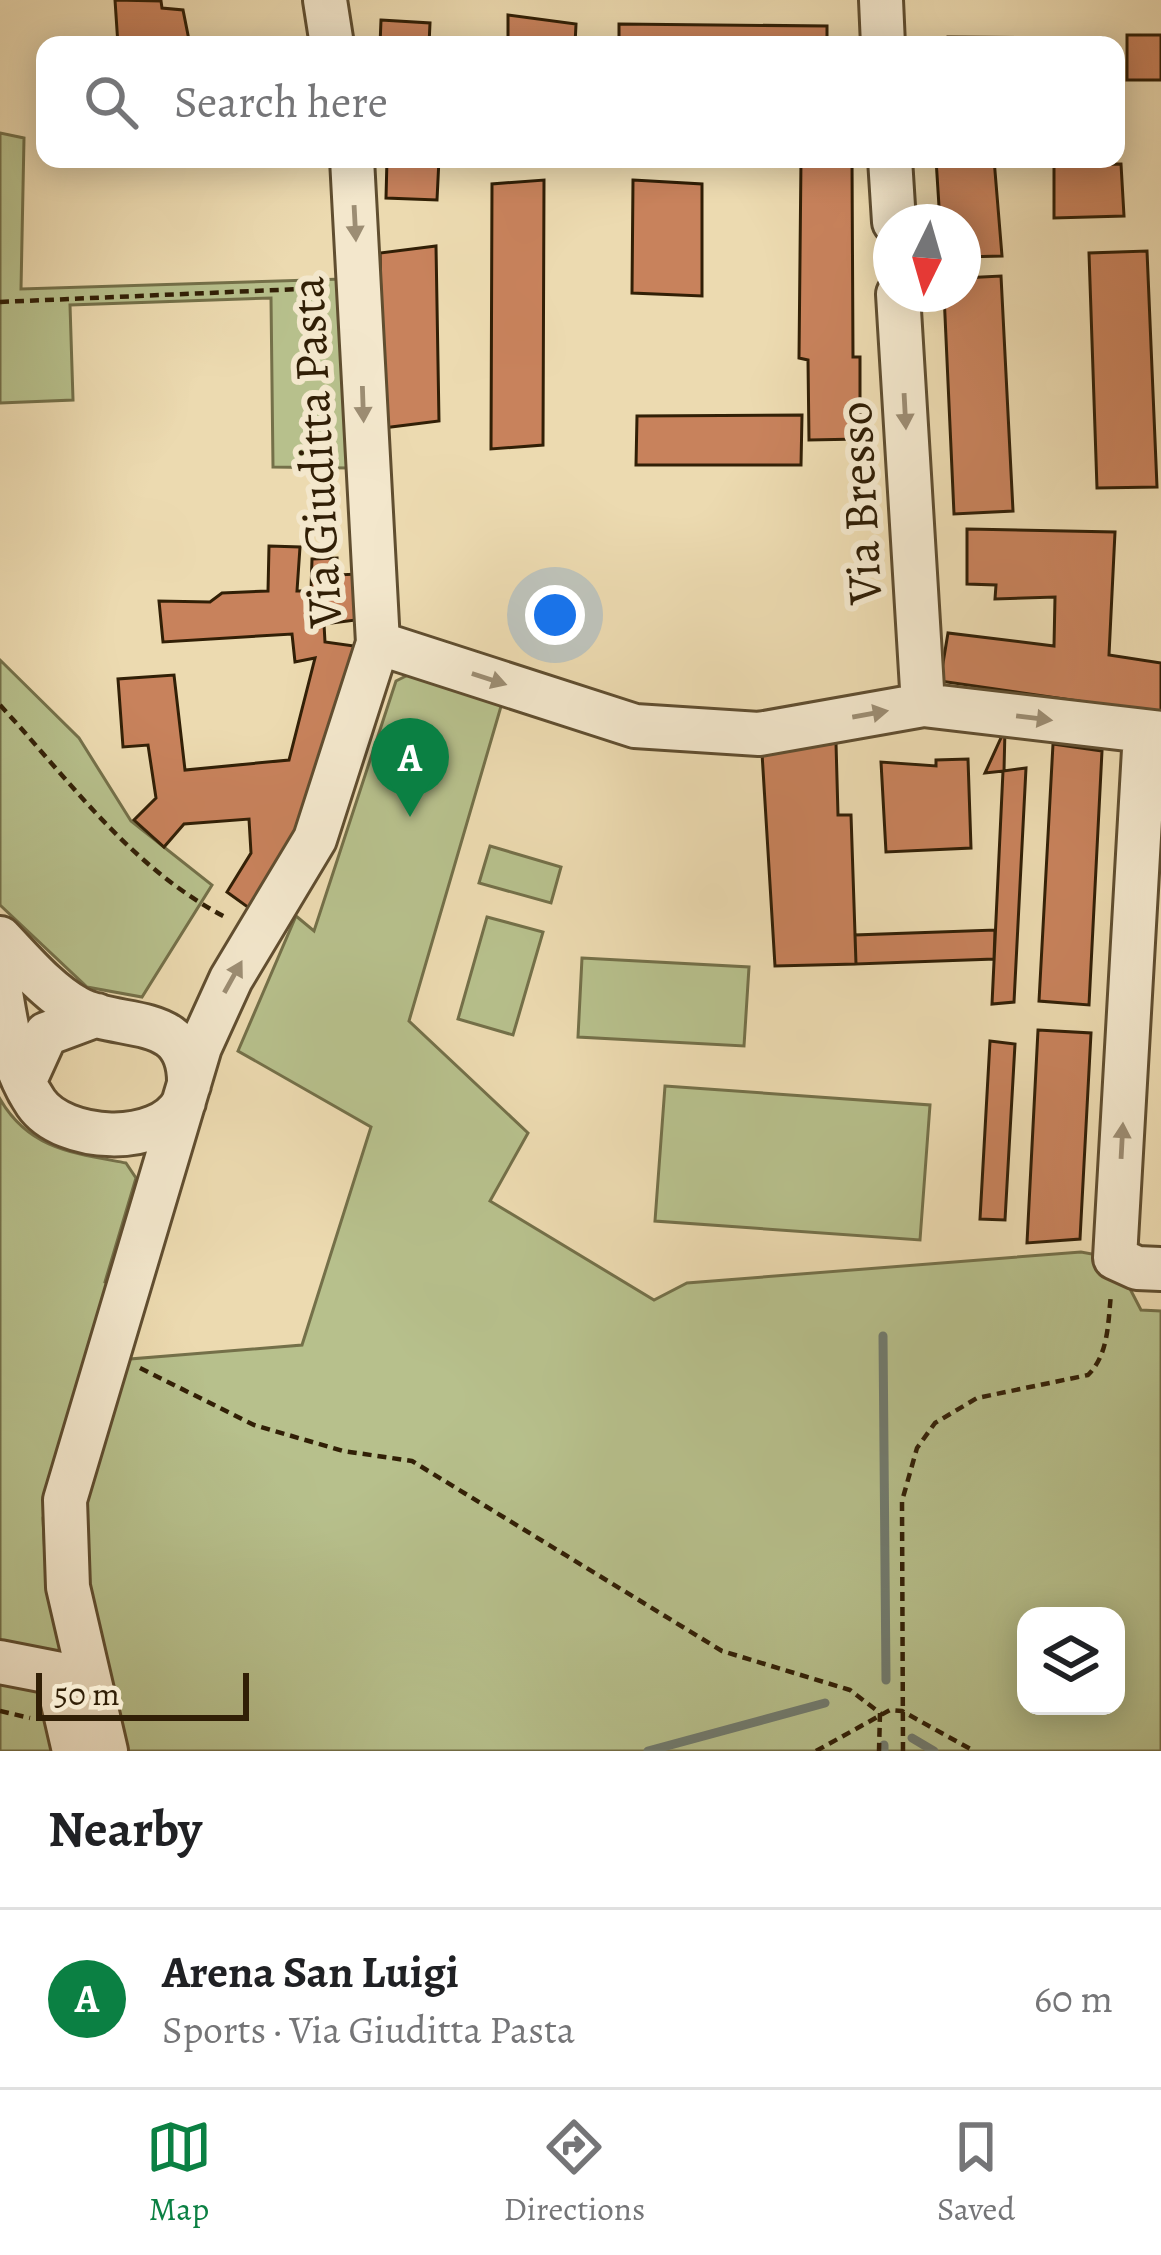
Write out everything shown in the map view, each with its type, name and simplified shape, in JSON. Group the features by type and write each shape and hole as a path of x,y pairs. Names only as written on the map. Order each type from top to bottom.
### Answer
{"street":[{"path":"326,0 331,36"},
{"path":"880,0 882,36"},
{"name":"Via Giuditta Pasta","path":"106,1751 68,1587 64,1499 216,1009 321,826 377,644 352,168"},
{"path":"891,168 893,204"},
{"name":"Via Bresso","path":"899,312 922,705"},
{"path":"377,644 634,726 759,734 922,705 1153,733 1115,1258 1136,1268 1161,1269"},
{"path":"0,938 62,998 97,1016 143,1024 170,1036 186,1061 187,1093 158,1129 118,1133 52,1118 35,1101 10,1052 0,987"},
{"path":"26,1078 46,1034 97,1016"},
{"name":"Via Giuditta Pasta","path":"118,1133 139,1139 156,1154 161,1170 157,1199"},
{"path":"0,1662 56,1673 74,1751"}],"path":[{"path":"0,302 358,287"},
{"path":"0,705 136,858 180,893 229,919"},
{"path":"903,1751 902,1501 917,1448 935,1423 964,1403 1088,1375 1099,1365 1115,1258"},
{"path":"125,1364 175,1381 254,1425 343,1451 412,1460 645,1599 722,1651 850,1690 880,1713"},
{"path":"815,1751 880,1713 902,1711 974,1751"},
{"path":"879,1751 880,1713"}],"green space":[{"path":"0,133 24,138 21,289 342,279 348,468 273,467 271,298 70,305 73,400 0,403"},
{"path":"0,660 79,738 131,821 212,885 142,997 87,987 0,905"},
{"path":"408,675 502,703 409,1021 528,1133 490,1201 654,1300 687,1283 1081,1252 1114,1258 1141,1310 1161,1311 1161,1751 123,1751 92,1614 83,1513 118,1360 302,1345 371,1127 238,1051 296,916 314,931 396,681"},
{"path":"490,846 561,867 551,903 479,883"},
{"path":"487,917 543,932 513,1035 458,1019"},
{"path":"582,958 749,967 744,1046 578,1037"},
{"path":"665,1086 930,1105 920,1240 655,1221"},
{"path":"0,1099 24,1129 39,1139 70,1152 126,1163 136,1178 105,1282 111,1285 43,1518 45,1556 89,1751 0,1751"}],"building":[{"path":"115,0 161,1 162,8 183,10 188,36 117,36"},
{"path":"508,15 576,24 575,36 508,36"},
{"path":"381,20 430,23 429,36 380,36"},
{"path":"619,24 827,26 827,36 619,36"},
{"path":"1127,35 1161,35 1161,80 1127,80"},
{"path":"387,168 439,168 437,200 386,198"},
{"path":"801,168 852,168 853,357 860,357 860,439 809,440 808,360 799,358"},
{"path":"937,168 995,168 1002,256 981,257 981,204 939,204"},
{"path":"1054,168 1121,168 1124,216 1054,218"},
{"path":"544,180 543,445 491,449 492,184"},
{"path":"633,180 702,184 702,296 632,293"},
{"path":"436,246 439,421 383,428 380,253"},
{"path":"1147,251 1157,487 1097,488 1089,253"},
{"path":"1001,276 1013,511 954,514 945,312 981,312 981,277"},
{"path":"802,415 801,465 636,465 637,416"},
{"path":"967,529 1115,532 1109,655 1161,663 1161,713 940,681 948,633 1054,646 1055,597 995,599 996,585 967,584"},
{"path":"269,546 300,547 297,591 311,591 312,559 337,558 337,575 358,574 356,620 324,624 325,642 354,646 353,663 295,857 256,913 227,892 251,853 249,819 184,824 164,847 134,820 156,798 148,745 123,747 118,679 174,675 185,770 289,760 315,658 295,662 292,634 163,642 159,601 210,602 222,593 268,591"},
{"path":"1005,729 1004,771 985,773"},
{"path":"836,743 838,815 851,815 856,964 775,966 762,753"},
{"path":"1053,744 1102,751 1089,1005 1039,1001"},
{"path":"968,759 971,848 886,852 881,762 936,766 936,760"},
{"path":"1026,768 1014,1002 992,1004 1003,771"},
{"path":"995,930 994,959 856,964 855,935"},
{"path":"1038,1030 1091,1033 1080,1239 1027,1243"},
{"path":"990,1041 1015,1044 1005,1220 980,1219"}],"waterway":[{"path":"883,1336 886,1680"},
{"path":"648,1751 825,1703"},
{"path":"912,1738 934,1751"},
{"path":"884,1745 884,1751"}],"place":[{"name":"Arena San Luigi","path":"410,817"}]}
